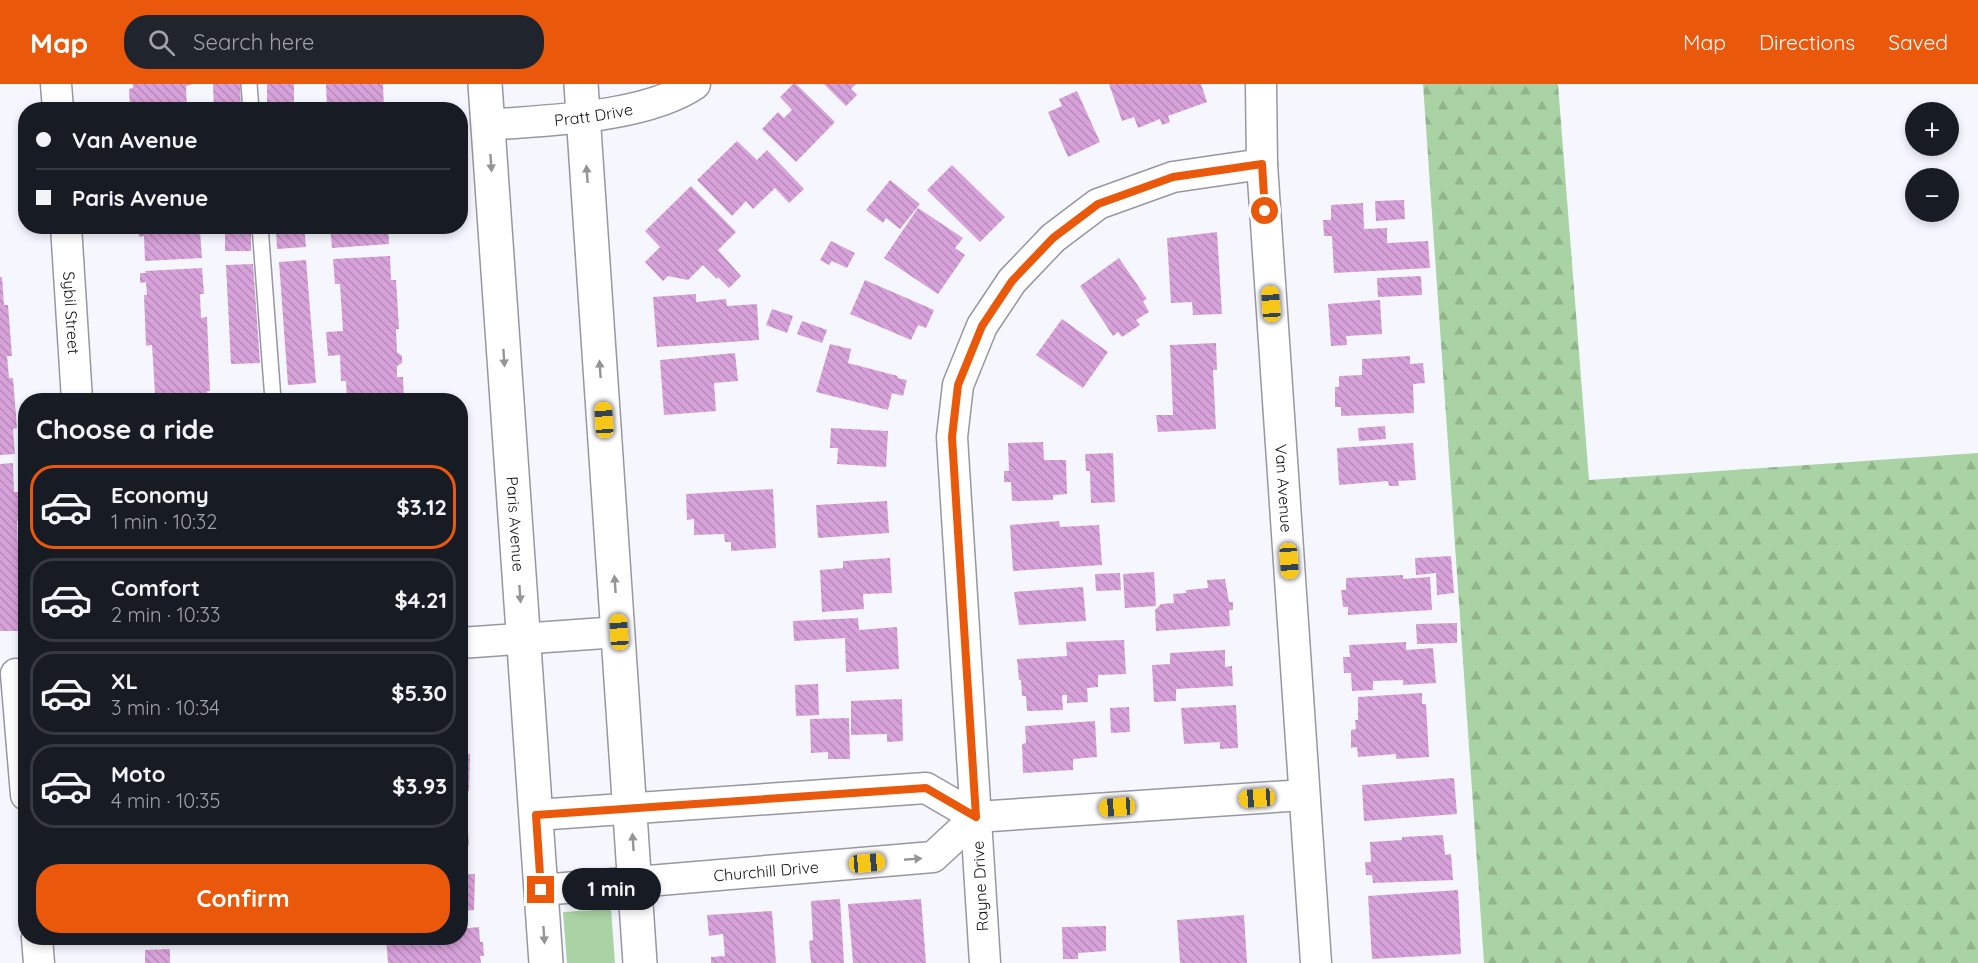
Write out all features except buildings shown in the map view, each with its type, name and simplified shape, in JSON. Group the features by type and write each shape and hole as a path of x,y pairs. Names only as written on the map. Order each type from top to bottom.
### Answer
{"street":[{"path":"56,84 57,102"},
{"name":"Paris Avenue","path":"485,84 546,963"},
{"path":"580,84 640,963"},
{"name":"Pratt Drive","path":"488,125 583,117 642,106 684,91 695,84"},
{"name":"Van Avenue","path":"1261,84 1262,164 1316,963"},
{"name":"Rayne Drive","path":"984,963 952,437 958,385 982,326 1012,281 1044,246 1098,204 1173,177 1262,164"},
{"name":"Sybil Street","path":"67,234 77,393"},
{"path":"468,642 619,632"},
{"path":"14,674 18,714"},
{"path":"536,815 926,788 976,817 1304,795"},
{"name":"Churchill Drive","path":"541,890 933,857 976,817"},
{"path":"38,945 39,963"}],"lane":[{"path":"249,84 250,102"},
{"path":"261,234 272,393"}],"green space":[{"path":"1423,84 1558,84 1589,480 1978,453 1978,963 1484,963"},
{"path":"611,909 615,963 567,963 563,912"}],"route":[{"path":"541,890 536,815 926,788 976,817 952,437 958,385 982,326 1012,281 1053,238 1098,204 1173,177 1262,164 1265,211"}]}
